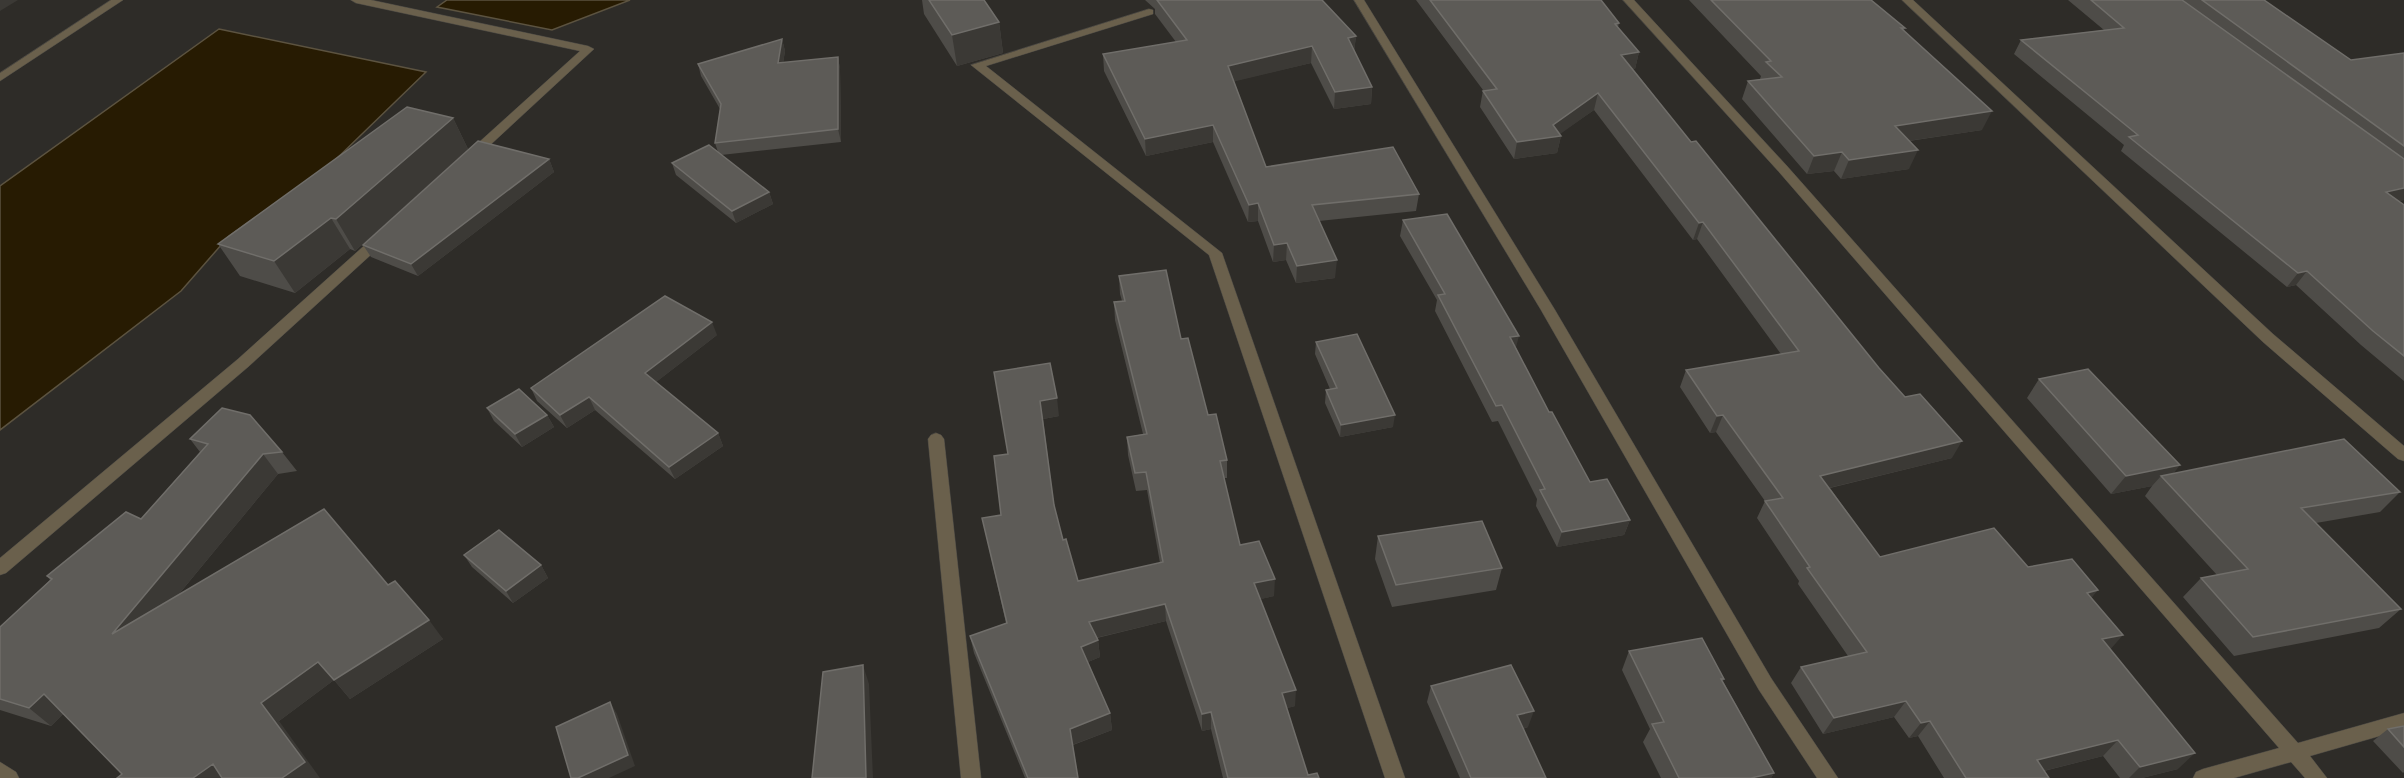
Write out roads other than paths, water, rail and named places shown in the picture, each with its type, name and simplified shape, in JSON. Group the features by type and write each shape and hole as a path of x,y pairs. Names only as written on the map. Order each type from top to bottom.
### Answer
{"street":[{"path":"0,78 118,0"},
{"path":"356,0 588,49 455,170"},
{"path":"1359,0 1548,310 1765,684 1828,778"},
{"path":"1628,0 1783,169 2317,778"},
{"path":"1907,0 2268,338 2404,455"},
{"path":"1149,12 977,65 1215,253 1395,778"},
{"path":"0,568 243,363 393,226"},
{"path":"936,439 971,778"},
{"path":"2203,778 2404,721"},
{"path":"0,771 9,778"}]}
